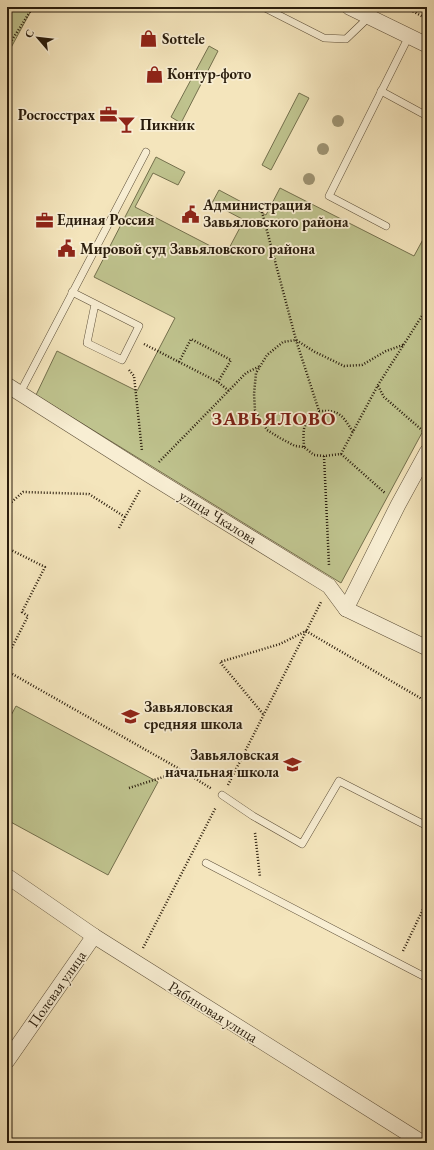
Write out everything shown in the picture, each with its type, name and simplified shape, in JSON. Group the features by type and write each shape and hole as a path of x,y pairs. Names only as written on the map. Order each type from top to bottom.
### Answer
{"street":[{"path":"349,7 427,45"},
{"name":"улица Чкалова","path":"7,385 329,586 346,609 427,648"},
{"path":"346,609 426,445"},
{"name":"Рябиновая улица","path":"7,876 136,963 423,1143"},
{"name":"Полевая улица","path":"7,1061 94,936"}],"lane":[{"path":"262,7 324,38 346,39 369,17"},
{"path":"386,226 329,196 409,36"},
{"path":"381,91 427,116"},
{"path":"20,393 146,152"},
{"path":"72,292 139,326 122,360 86,343 95,304"},
{"path":"222,796 253,816 302,844 339,780 427,826"},
{"path":"206,863 427,978"}],"path":[{"path":"7,48 33,7"},
{"path":"405,7 427,19"},
{"path":"262,212 296,340 319,411"},
{"path":"341,454 378,386 427,308"},
{"path":"133,339 218,382 229,391"},
{"path":"179,362 191,339 231,360 218,382"},
{"path":"398,505 341,454 324,456 314,455 304,447 295,446 267,430 255,410 254,394 256,373 267,355 283,342 296,340 315,352 344,366 362,365 386,351 403,344"},
{"path":"122,360 134,376 142,452"},
{"path":"154,467 246,373 261,366"},
{"path":"378,386 384,396 423,431 426,445"},
{"path":"304,447 303,430 307,421 319,411 332,410 342,416 353,432"},
{"path":"136,963 329,586 324,456"},
{"path":"7,506 23,492 89,494 125,517"},
{"path":"7,548 45,567 22,612 28,616 7,657"},
{"path":"306,631 427,702"},
{"path":"264,714 220,662 280,644 306,631"},
{"path":"7,671 183,771 222,796"},
{"path":"129,788 183,771"},
{"path":"253,816 262,892"},
{"path":"397,962 427,901"}],"green space":[{"path":"7,7 33,7 7,55"},
{"path":"209,46 218,51 181,123 171,117"},
{"path":"299,93 309,98 271,170 262,165"},
{"path":"156,157 185,172 178,185 153,173 135,207 226,254 244,220 212,203 219,190 266,215 280,188 414,256 427,232 427,430 424,429 341,583 36,395 57,351 137,391 175,318 94,277"},
{"path":"16,706 158,782 108,875 7,820 7,723"}],"place":[{"name":"Sottele","path":"149,39"},
{"name":"Контур-фото","path":"154,74"},
{"name":"Росгосстрах","path":"108,115"},
{"name":"Пикник","path":"127,125"},
{"name":"Администрация Завьяловского района","path":"190,214"},
{"name":"Единая Россия","path":"44,220"},
{"name":"Мировой суд Завьяловского района","path":"67,249"},
{"name":"Завьяловская средняя школа","path":"131,716"},
{"name":"Завьяловская начальная школа","path":"292,764"}],"district":[{"name":"ЗАВЬЯЛОВО","path":"274,418"}]}
